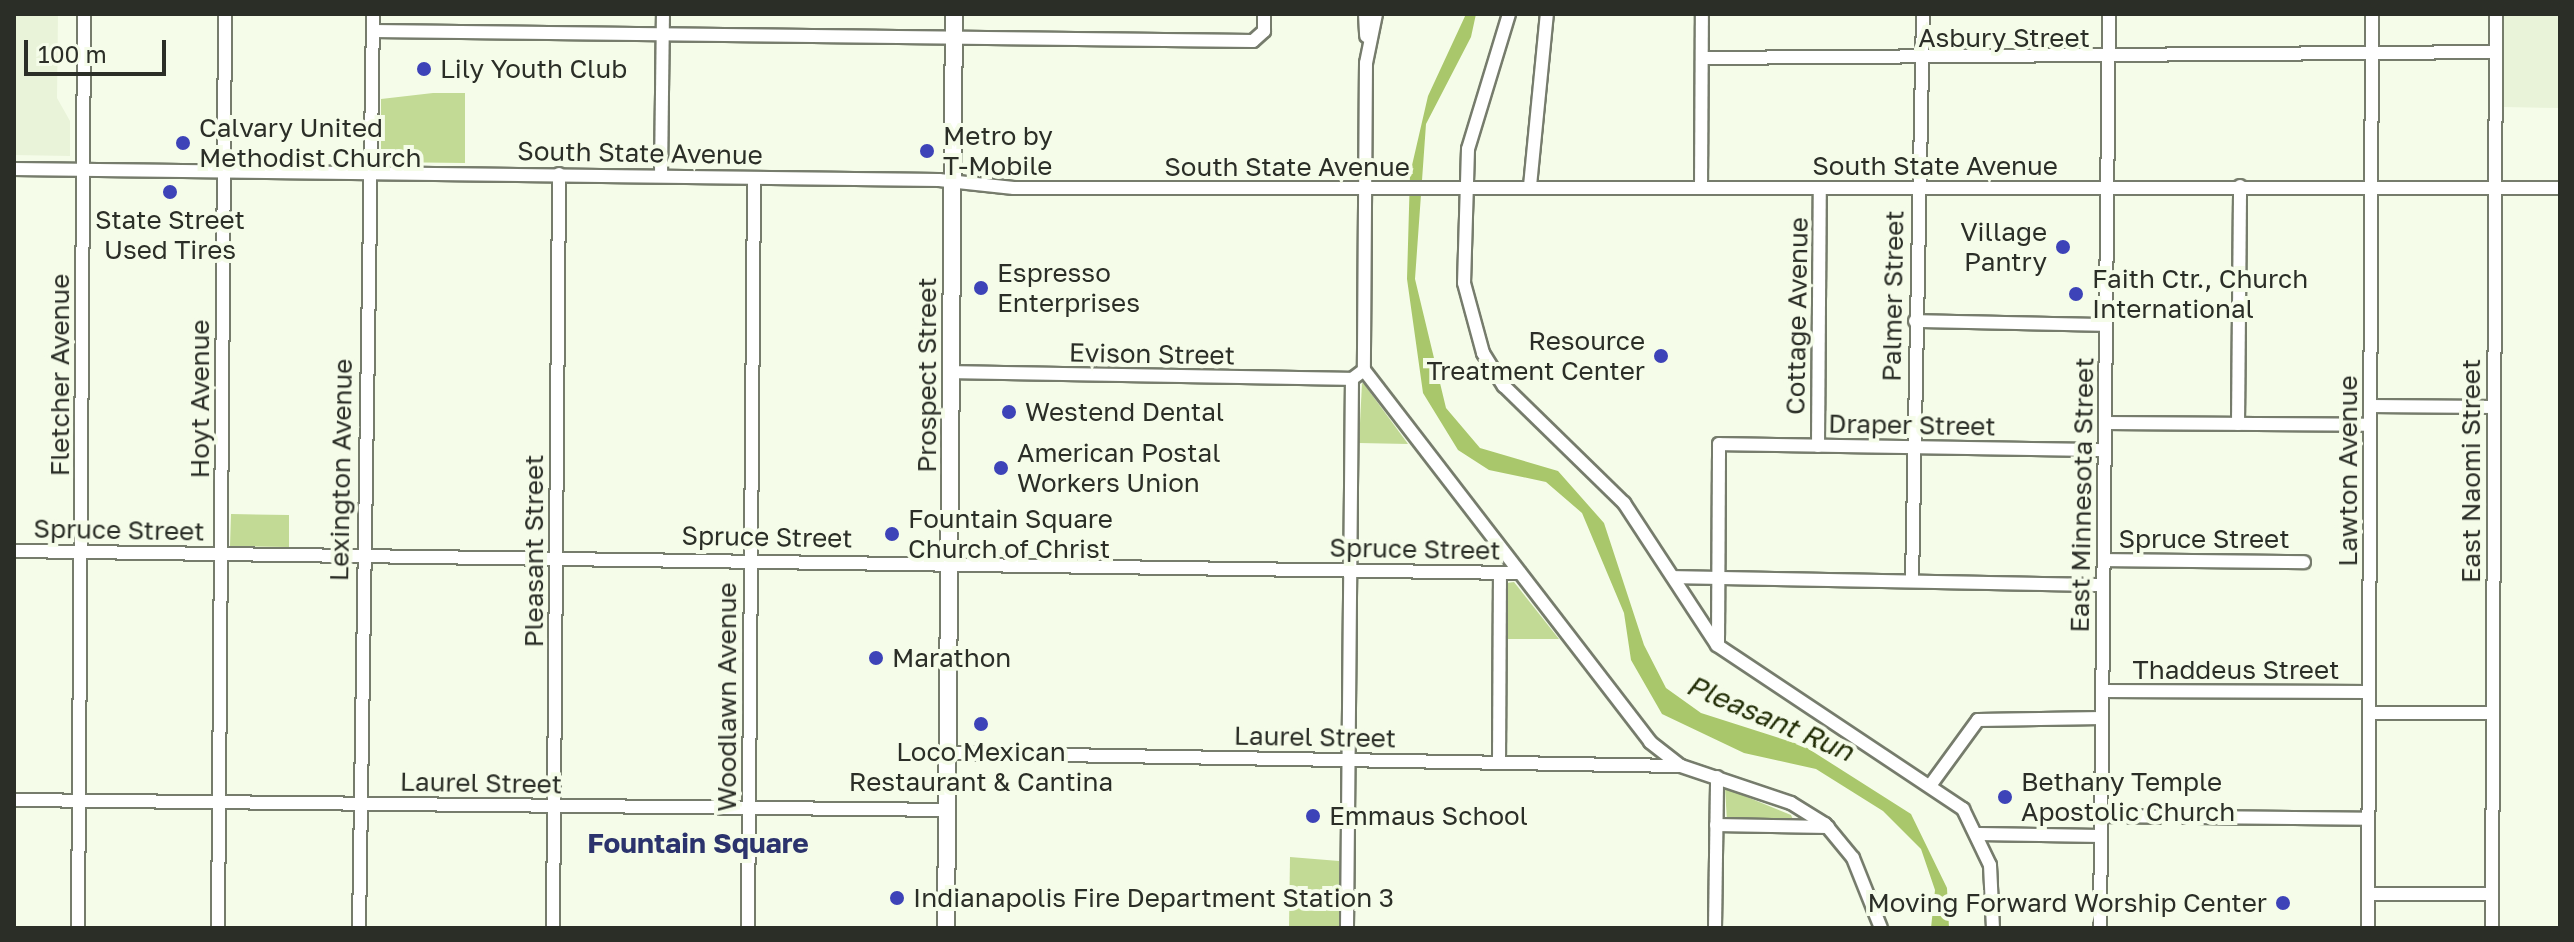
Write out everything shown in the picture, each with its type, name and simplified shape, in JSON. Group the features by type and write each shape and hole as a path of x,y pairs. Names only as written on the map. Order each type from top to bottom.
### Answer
{"main road":[{"name":"Prospect Street","path":"946,928 954,14"}],"street":[{"name":"Fletcher Avenue","path":"78,928 84,14"},
{"name":"Hoyt Avenue","path":"218,928 225,14"},
{"name":"Lexington Avenue","path":"359,928 362,555 373,14"},
{"path":"661,175 663,14"},
{"path":"373,31 1253,41 1262,34 1264,14"},
{"path":"1365,14 1364,370 1641,732 1681,766 1791,803 1828,827 1857,865 1881,928"},
{"path":"1366,63 1376,14"},
{"path":"1509,14 1473,122 1466,187 1464,288 1483,353 1504,386 1624,503 1717,645 1932,783 1979,834 1991,873 1993,928"},
{"path":"1530,186 1547,14"},
{"path":"1701,187 1702,14"},
{"name":"Palmer Street","path":"1912,581 1923,14"},
{"name":"East Minnesota Street","path":"2100,928 2109,14"},
{"name":"Lawton Avenue","path":"2368,928 2372,14"},
{"name":"East Naomi Street","path":"2492,928 2496,14"},
{"name":"Asbury Street","path":"1702,58 1924,60 2109,55 2495,52"},
{"name":"South State Avenue","path":"14,169 661,175 953,184 1433,190 1530,186 2560,188"},
{"name":"Pleasant Street","path":"553,928 559,174"},
{"name":"Woodlawn Avenue","path":"748,928 754,178"},
{"path":"2238,424 2240,186"},
{"name":"Cottage Avenue","path":"1818,446 1820,188"},
{"path":"1915,321 2106,325"},
{"path":"1347,928 1352,379 1364,370"},
{"name":"Evison Street","path":"951,372 1352,379"},
{"path":"2370,406 2494,407"},
{"path":"2105,423 2370,425"},
{"name":"Draper Street","path":"1718,578 1719,444 2105,450"},
{"name":"Spruce Street","path":"14,551 556,556 1520,573"},
{"name":"Spruce Street","path":"2104,560 2304,562"},
{"path":"1499,762 1500,573"},
{"name":"Spruce Street","path":"1674,577 2103,585"},
{"path":"1717,645 1718,578"},
{"name":"Thaddeus Street","path":"2102,691 2369,692"},
{"path":"2369,713 2492,713"},
{"path":"1932,783 1978,720 2102,718"},
{"name":"Laurel Street","path":"948,753 1681,766"},
{"path":"1715,928 1717,777"},
{"name":"Laurel Street","path":"14,800 947,810"},
{"path":"2101,816 2368,819"},
{"path":"1716,825 1828,827"},
{"path":"1979,834 2101,836"},
{"path":"2368,894 2492,894"}],"shaded area":[{"path":"14,14 58,14 57,98 70,121 70,156 14,155"},
{"name":"Pleasant Run","path":"1466,14 1476,14 1471,37 1426,124 1415,279 1446,408 1480,448 1558,471 1604,523 1644,645 1666,688 1701,713 1804,746 1911,814 1947,888 1949,928 1931,928 1935,890 1921,849 1883,811 1816,769 1744,753 1662,714 1631,660 1624,613 1582,513 1546,482 1489,470 1458,450 1423,393 1407,279 1410,174 1428,96"},
{"path":"2504,14 2560,14 2560,108 2504,107"},
{"path":"465,93 465,163 381,162 381,99"},
{"path":"1364,384 1408,444 1359,443"},
{"path":"231,514 289,515 289,547 230,546"},
{"path":"1514,582 1559,639 1507,639 1507,583"},
{"path":"1725,788 1791,815 1794,822 1727,821"},
{"path":"1290,857 1339,861 1339,928 1289,928"}],"place":[{"name":"Lily Youth Club","path":"424,69"},
{"name":"Calvary United Methodist Church","path":"183,143"},
{"name":"Metro by T-Mobile","path":"927,151"},
{"name":"State Street Used Tires","path":"170,192"},
{"name":"Village Pantry","path":"2063,247"},
{"name":"Espresso Enterprises","path":"981,288"},
{"name":"Faith Ctr., Church International","path":"2076,294"},
{"name":"Resource Treatment Center","path":"1661,356"},
{"name":"Westend Dental","path":"1009,412"},
{"name":"American Postal Workers Union","path":"1001,468"},
{"name":"Fountain Square Church of Christ","path":"892,534"},
{"name":"Marathon","path":"876,658"},
{"name":"Loco Mexican Restaurant & Cantina","path":"981,724"},
{"name":"Bethany Temple Apostolic Church","path":"2005,797"},
{"name":"Emmaus School","path":"1313,816"},
{"name":"Indianapolis Fire Department Station 3","path":"897,898"},
{"name":"Moving Forward Worship Center","path":"2283,903"}],"district":[{"name":"Fountain Square","path":"698,843"}]}
